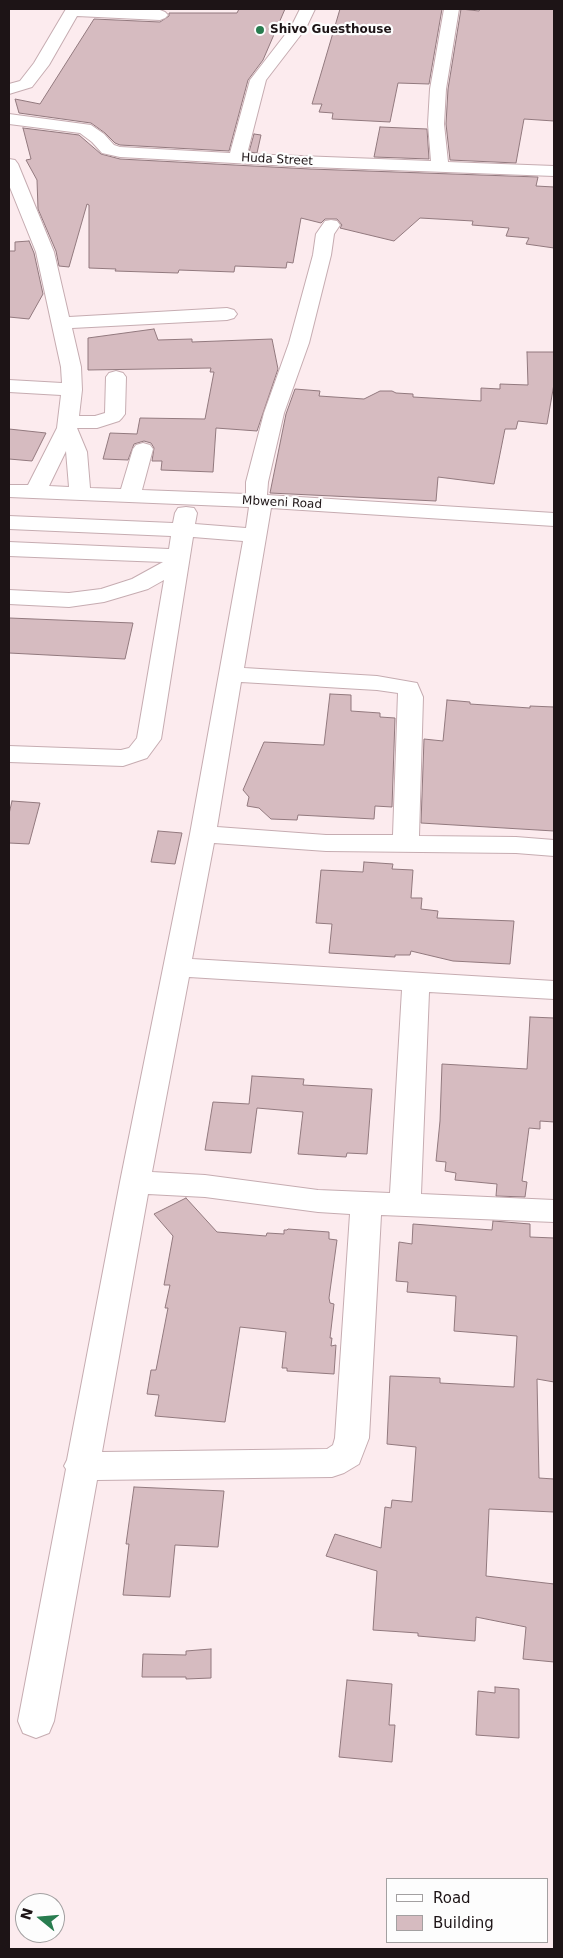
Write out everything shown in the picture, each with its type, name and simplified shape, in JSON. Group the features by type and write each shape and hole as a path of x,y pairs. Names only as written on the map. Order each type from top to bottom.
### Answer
{"street":[{"path":"237,158 258,80 298,28 307,9"},
{"path":"440,167 436,147 438,137 436,124 438,89 452,9"},
{"path":"9,89 26,84 41,65 72,11 160,14"},
{"name":"Huda Street","path":"9,119 84,129 113,151 554,171"},
{"path":"9,164 14,190 45,252 71,367 72,390 68,425 35,492"},
{"path":"36,1721 81,1466 203,834 255,535 259,502 257,482 274,413 299,343 322,255 325,234 331,225"},
{"path":"61,323 227,314"},
{"path":"68,425 98,422 112,417 115,414 116,377"},
{"path":"9,386 72,390"},
{"path":"68,425 77,452 80,494"},
{"path":"130,496 143,449"},
{"name":"Mbweni Road","path":"9,492 259,502 554,519"},
{"path":"9,754 123,758 138,753 149,739 188,499"},
{"path":"9,522 255,535"},
{"path":"9,549 177,560"},
{"path":"9,597 69,600 104,595 140,584 177,560"},
{"path":"231,674 376,683 409,688 411,697 406,844"},
{"path":"203,834 326,843 516,845 554,848"},
{"path":"177,966 554,990"},
{"path":"405,1204 416,982"},
{"path":"135,1182 206,1186 318,1201 554,1211"},
{"path":"81,1466 332,1463 347,1454 352,1438 366,1203"}],"building":[{"path":"239,9 285,9 263,60 248,80 229,151 120,145 91,123 19,113 15,99 40,104 94,19 160,22 169,16 169,13 237,13"},
{"path":"340,9 442,9 429,84 398,83 390,122 332,119 333,113 319,112 322,104 312,104"},
{"path":"461,9 479,11 480,9 554,9 554,121 524,119 516,163 450,160 446,124 448,89"},
{"path":"380,127 427,129 429,159 374,157"},
{"path":"23,128 79,135 101,154 120,159 310,169 538,177 536,186 554,187 554,248 526,244 529,238 506,236 509,228 472,225 473,221 420,218 394,241 340,228 342,225 337,219 325,219 321,223 301,218 293,263 287,262 286,268 235,266 234,272 179,270 178,273 115,271 116,269 89,268 89,205 87,204 69,267 59,266 56,251 38,209 37,180 26,160 31,159"},
{"path":"254,134 261,135 257,153 249,152"},
{"path":"29,241 34,253 43,294 29,319 9,317 9,251 15,251 15,242"},
{"path":"154,329 158,340 192,339 192,342 272,339 278,369 257,431 216,428 213,472 161,470 162,461 152,461 154,448 151,443 144,441 134,444 128,460 103,459 110,433 137,434 140,418 205,419 214,372 210,372 211,368 88,370 88,338"},
{"path":"527,352 554,352 554,384 547,424 518,421 516,429 505,429 494,484 438,477 436,501 270,493 286,414 295,389 320,391 319,396 364,399 380,391 392,391 413,394 413,397 481,401 481,388 500,389 500,384 528,385"},
{"path":"9,429 46,433 32,461 9,459"},
{"path":"9,618 133,623 125,659 9,653"},
{"path":"330,694 351,695 351,711 380,713 380,717 395,718 392,807 375,806 374,819 298,815 297,820 271,819 259,808 247,806 249,797 243,790 264,742 324,745"},
{"path":"447,700 470,702 470,704 530,708 530,706 554,707 554,831 421,823 424,739 443,741"},
{"path":"12,801 40,803 29,844 9,843 9,814"},
{"path":"158,831 182,833 175,864 151,862"},
{"path":"364,862 393,864 392,869 413,870 411,898 422,898 421,909 438,911 437,918 514,921 510,964 453,961 411,951 410,955 395,955 395,957 329,953 332,924 316,923 321,870 363,872"},
{"path":"530,1017 554,1018 554,1122 540,1121 540,1129 529,1128 522,1181 527,1182 525,1197 496,1196 497,1184 455,1180 456,1173 445,1171 446,1162 436,1161 440,1121 442,1064 527,1069"},
{"path":"252,1076 304,1079 303,1085 372,1089 367,1154 347,1153 346,1157 298,1154 303,1112 257,1108 251,1153 205,1150 213,1102 249,1104"},
{"path":"186,1198 217,1232 266,1236 267,1233 284,1234 284,1230 288,1229 329,1232 329,1239 337,1240 329,1298 330,1303 334,1304 330,1338 332,1338 331,1346 336,1345 334,1374 287,1371 287,1368 282,1368 286,1332 240,1327 225,1422 155,1416 159,1395 147,1394 151,1370 156,1370 168,1308 165,1308 170,1285 164,1285 173,1236 154,1214"},
{"path":"493,1221 530,1224 530,1237 554,1238 554,1382 537,1379 539,1478 554,1479 554,1512 489,1509 486,1576 554,1584 554,1662 523,1659 526,1627 476,1617 475,1641 418,1636 418,1633 373,1630 377,1571 326,1556 335,1534 381,1548 385,1507 391,1508 392,1500 412,1502 416,1447 387,1444 390,1376 440,1378 440,1383 514,1387 517,1336 454,1331 456,1296 407,1292 408,1282 396,1281 399,1242 412,1244 413,1224 492,1230"},
{"path":"134,1487 224,1491 218,1547 175,1545 170,1597 123,1595 129,1544 126,1544"},
{"path":"211,1649 211,1678 142,1677 143,1654 186,1655 186,1651"},
{"path":"347,1680 392,1684 389,1725 395,1725 392,1762 339,1757"},
{"path":"495,1687 519,1689 519,1738 476,1735 478,1691 495,1693"}],"place":[{"name":"Shivo Guesthouse","path":"260,30"}]}
